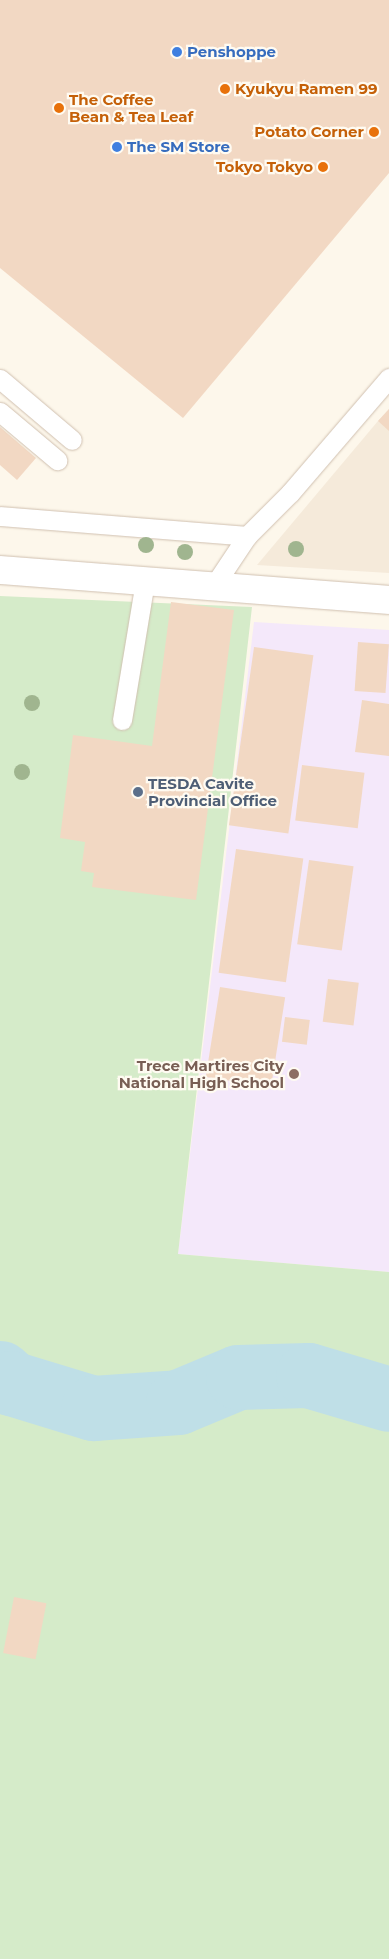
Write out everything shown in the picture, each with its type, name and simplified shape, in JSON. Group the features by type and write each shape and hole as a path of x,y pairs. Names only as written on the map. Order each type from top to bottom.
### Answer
{"street":[{"path":"0,570 389,600"}],"lane":[{"path":"213,587 247,536 290,493 389,378"},
{"path":"0,379 72,440"},
{"path":"0,412 56,460"},
{"path":"0,516 247,536"},
{"path":"122,720 144,581"}],"shaded area":[{"path":"389,409 389,573 257,565 378,421"},
{"name":"Trece Martires City National High School","path":"254,622 389,630 389,1272 178,1254"}],"green space":[{"path":"0,596 252,607 178,1254 389,1272 389,1383 312,1360 220,1368 157,1393 102,1395 42,1382 0,1351"},
{"path":"0,1382 9,1390 92,1414 175,1410 242,1384 305,1384 389,1409 389,1959 0,1959"}],"building":[{"path":"0,0 389,0 389,173 183,418 0,268"},
{"path":"389,409 389,431 378,421"},
{"path":"0,427 36,458 17,480 0,465"},
{"name":"TESDA Cavite Provincial Office","path":"171,602 234,610 196,900 92,887 94,873 81,871 85,842 60,838 73,735 152,746"},
{"path":"358,642 389,644 386,693 355,691"},
{"path":"254,647 313,655 288,834 229,825"},
{"path":"362,700 389,704 389,756 355,752"},
{"path":"302,765 365,773 358,828 295,821"},
{"path":"236,849 303,858 286,982 219,973"},
{"path":"309,860 354,866 342,950 297,944"},
{"path":"328,979 359,983 354,1025 323,1022"},
{"path":"220,987 285,997 271,1087 206,1077"},
{"path":"285,1017 310,1020 307,1045 282,1042"},
{"path":"14,1597 46,1603 36,1659 3,1653"}],"waterway":[{"path":"0,1373 11,1383 93,1408 178,1402 238,1377 308,1375 389,1399"}],"place":[{"name":"Penshoppe","path":"177,52"},
{"name":"Kyukyu Ramen 99","path":"225,89"},
{"name":"The Coffee Bean & Tea Leaf","path":"59,108"},
{"name":"Potato Corner","path":"374,132"},
{"name":"The SM Store","path":"117,147"},
{"name":"Tokyo Tokyo","path":"323,167"},
{"name":"TESDA Cavite Provincial Office","path":"138,792"},
{"name":"Trece Martires City National High School","path":"294,1074"}]}
